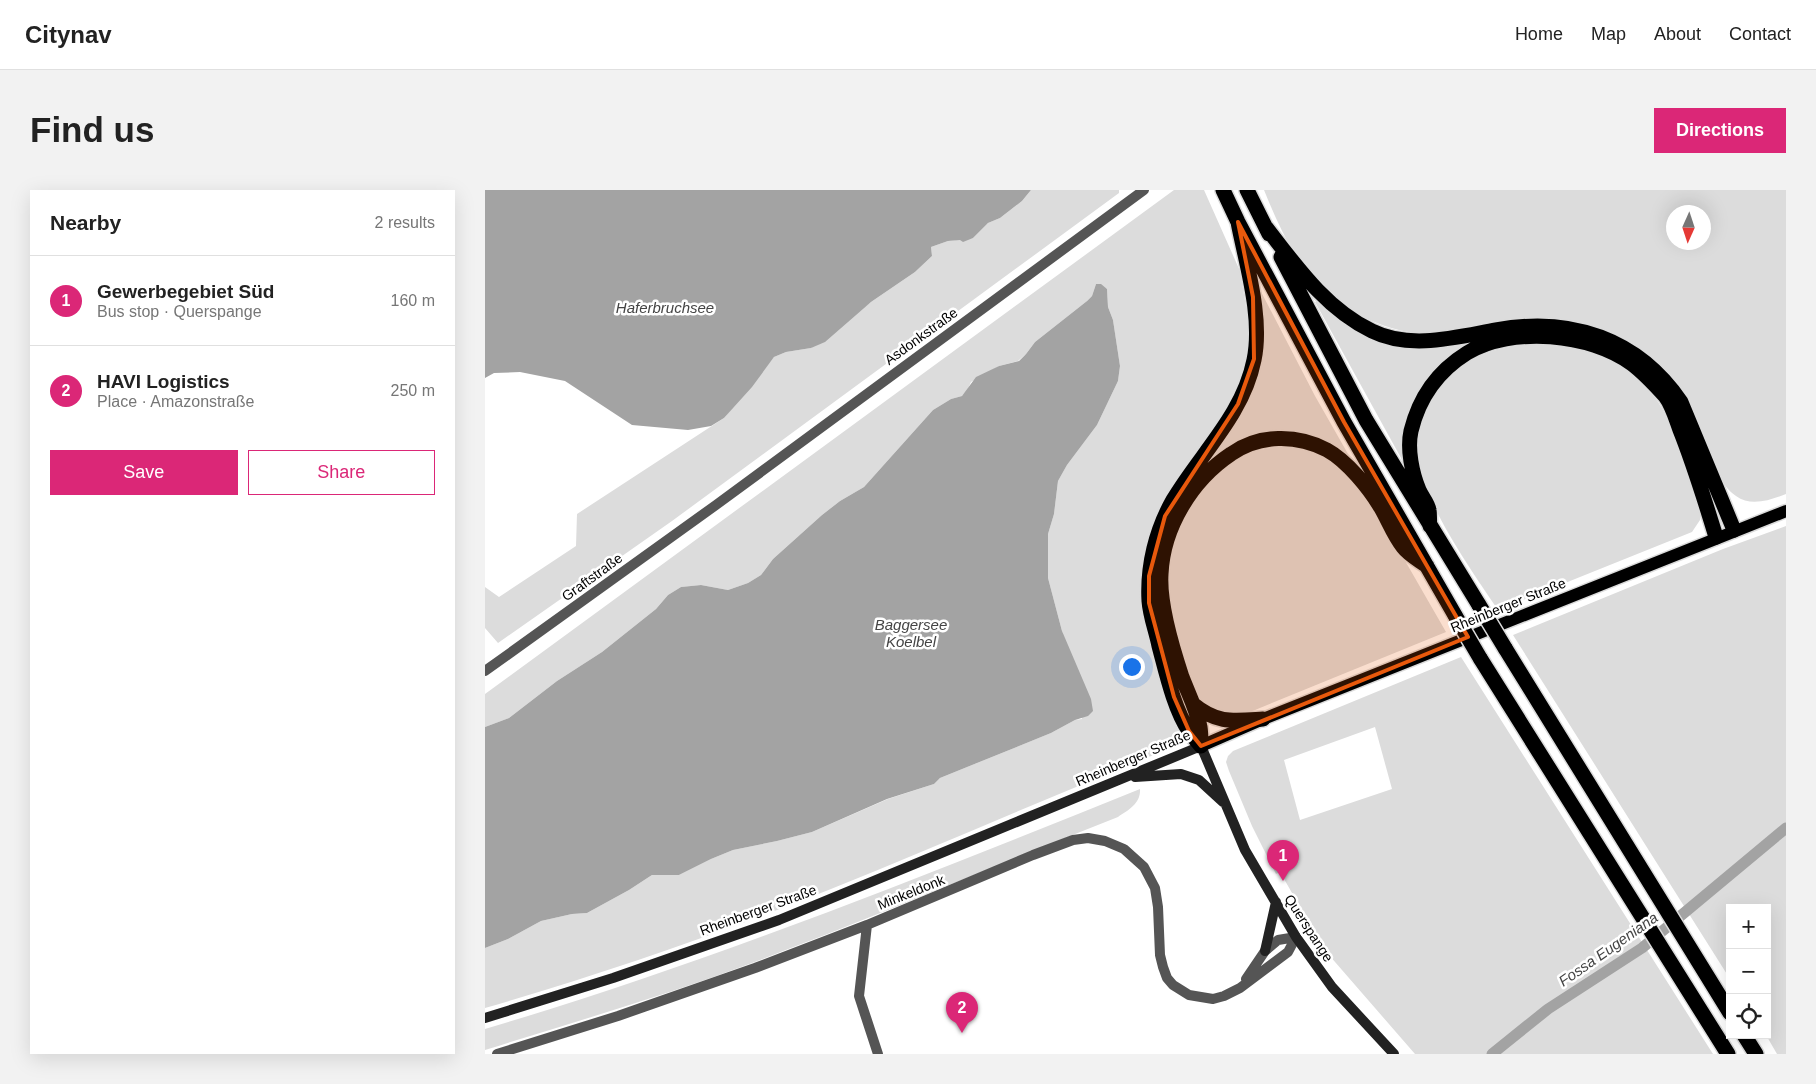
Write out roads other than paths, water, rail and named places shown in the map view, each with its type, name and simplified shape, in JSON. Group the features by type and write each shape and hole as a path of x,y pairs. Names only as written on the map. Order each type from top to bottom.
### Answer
{"highway":[{"path":"1223,190 1344,422 1456,617 1728,1054"},
{"path":"1247,190 1366,420 1726,1007"},
{"path":"1201,746 1189,731 1174,697 1149,603 1149,576 1157,534 1165,516 1174,499 1223,430 1239,404 1249,380 1254,359 1256,333 1253,297 1238,222"},
{"path":"1265,226 1323,297 1349,318 1373,332 1399,339 1429,340 1454,338 1531,325 1554,326 1589,333 1614,342 1642,358 1670,386 1681,402 1734,530"},
{"path":"1430,526 1429,509 1419,489 1412,465 1410,442 1411,432 1419,407 1430,386 1443,372 1467,353 1481,346 1506,340 1540,336 1584,342 1607,351 1632,364 1667,398 1688,450 1716,537"},
{"path":"1201,746 1200,726 1182,677 1163,602 1161,575 1163,554 1168,535 1179,512 1194,488 1221,460 1239,448 1263,440 1287,438 1300,440 1328,451 1342,460 1361,482 1379,505 1404,548 1427,566"},
{"path":"1193,704 1217,719 1230,722 1263,719"},
{"path":"1747,1039 1756,1054"}],"main road":[{"name":"Rheinberger Straße","path":"485,1018 613,978 779,920 1127,778 1263,719 1786,510"},
{"name":"Querspange","path":"1201,746 1245,850 1296,937 1332,987 1394,1054"},
{"path":"1127,778 1181,774 1199,780 1226,804"},
{"path":"1265,951 1275,902"}],"street":[{"name":"Asdonkstraße","path":"716,504 1144,190"},
{"name":"Graftstraße","path":"485,671 716,504"},
{"name":"Minkeldonk","path":"497,1054 684,994 867,925 1073,840 1088,838 1124,849 1135,858 1150,876 1155,888 1158,907 1160,955 1163,967 1167,978 1173,985 1189,995 1213,999 1240,988 1288,952 1296,937"},
{"path":"867,925 859,996 878,1054"},
{"path":"1240,988 1265,951 1278,940 1296,937"}],"water":[{"name":"Haferbruchsee","path":"485,190 1031,190 1022,201 1000,218 988,223 973,238 963,242 960,240 948,241 931,247 932,256 915,272 871,302 825,342 811,348 786,352 774,357 752,387 724,418 711,426 688,430 632,425 565,381 520,372 494,373 485,378"},
{"name":"Baggersee Koelbel","path":"1096,284 1101,284 1107,289 1108,307 1113,320 1120,366 1118,381 1097,425 1067,465 1058,481 1054,514 1048,534 1048,578 1062,631 1091,699 1093,711 1088,716 1075,720 1051,733 940,778 934,784 887,799 812,832 733,850 679,875 652,875 587,913 572,914 541,921 508,939 485,948 485,727 509,718 557,681 602,652 656,609 668,595 681,587 701,585 728,590 748,583 761,575 773,559 822,515 840,501 864,487 933,410 951,399 962,396 976,377 999,366 1019,361 1035,342 1092,296"}],"waterway":[{"name":"Fossa Eugeniana","path":"1492,1054 1548,1009 1642,948 1786,828"}],"place":[{"name":"Gewerbegebiet Süd","path":"1283,881"},
{"name":"HAVI Logistics","path":"962,1033"}]}
